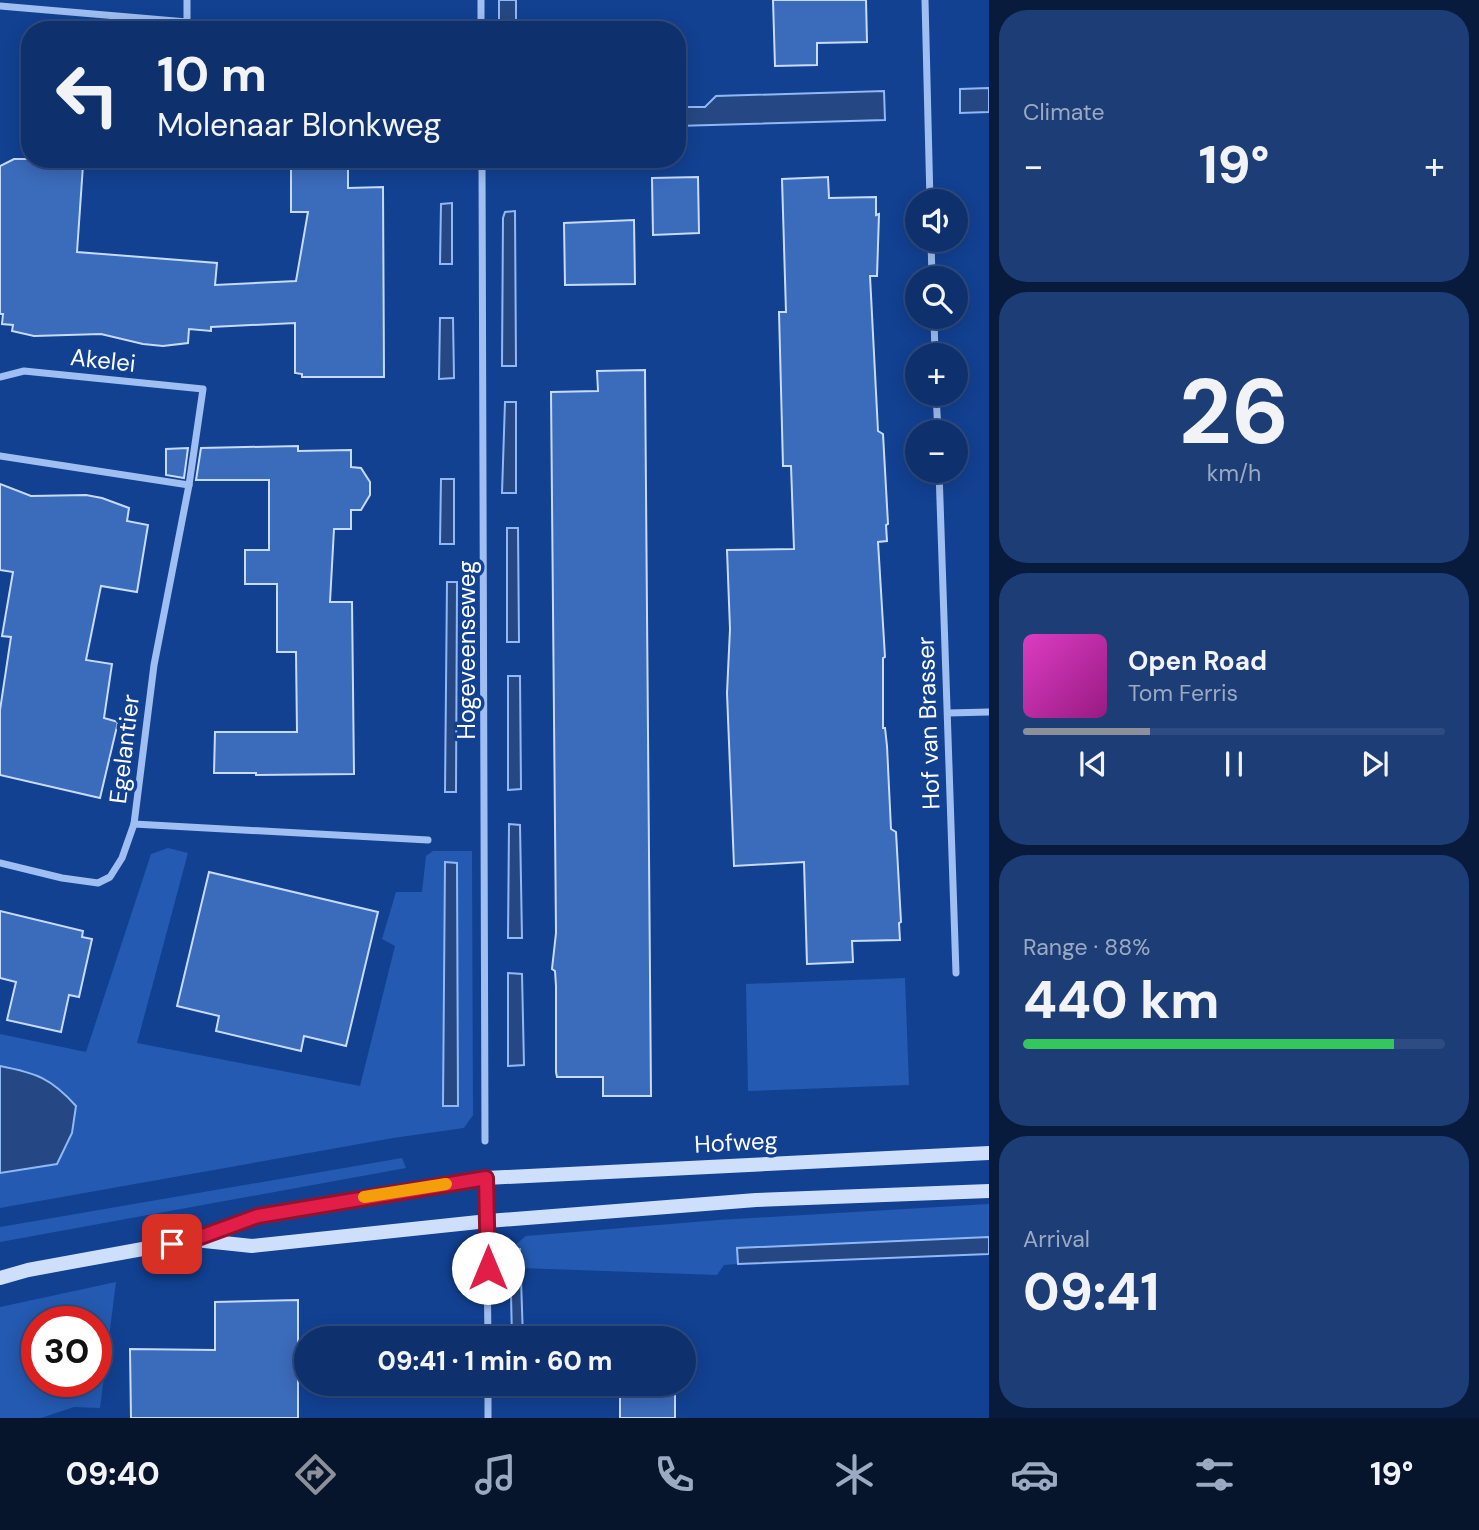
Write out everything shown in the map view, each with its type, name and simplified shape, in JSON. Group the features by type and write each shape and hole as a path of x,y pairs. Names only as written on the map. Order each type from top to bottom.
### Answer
{"main road":[{"name":"Hofweg","path":"192,1240 258,1216 486,1178 989,1153"},
{"path":"0,1278 28,1270 192,1240 252,1246 488,1221 756,1200 989,1191"}],"street":[{"path":"187,0 187,21"},
{"path":"481,0 481,21"},
{"path":"925,0 930,189"},
{"path":"0,6 175,21"},
{"name":"Hogeveenseweg","path":"482,168 485,1140"},
{"name":"Akelei","path":"0,377 24,371 203,389"},
{"name":"Egelantier","path":"203,389 189,485 154,666 134,824 428,840"},
{"path":"0,456 189,485"},
{"name":"Hof van Brasser","path":"939,483 956,973"},
{"path":"948,713 989,712"},
{"path":"0,863 62,878 98,883 110,877 122,858 134,824"},
{"path":"486,1178 488,1326"},
{"path":"488,1396 488,1418"}],"shaded area":[{"path":"499,0 516,0 516,21 499,21"},
{"path":"989,88 989,112 960,113 960,89"},
{"path":"884,91 885,120 686,126 686,107 705,107 716,96"},
{"path":"452,203 452,264 440,264 441,204"},
{"path":"515,211 516,366 502,366 503,218 505,212"},
{"path":"440,318 453,318 454,378 439,379"},
{"path":"505,402 516,402 516,493 502,493"},
{"path":"441,479 454,479 454,544 440,544"},
{"path":"507,528 518,528 519,642 507,642"},
{"path":"447,582 457,582 456,792 445,792"},
{"path":"508,676 520,676 521,789 508,790"},
{"path":"509,824 520,825 522,938 508,938"},
{"path":"168,848 188,853 137,1043 360,1086 395,946 382,939 396,892 422,892 426,856 433,851 472,851 473,1115 464,1128 393,1138 0,1208 0,1173 57,1164 76,1107 50,1083 0,1066 0,1034 86,1052 151,854","holes":["445,862 457,864 458,1106 443,1106"]},
{"path":"445,862 457,863 458,1106 443,1106"},
{"path":"508,973 522,974 524,1065 508,1066"},
{"path":"905,978 909,1085 748,1091 746,984"},
{"path":"0,1066 42,1078 59,1089 76,1106 72,1133 57,1164 0,1173"},
{"path":"402,1158 406,1168 0,1242 0,1227"},
{"path":"989,1204 989,1237 737,1248 738,1264 724,1265 717,1275 521,1268 520,1250 510,1249 526,1236 718,1220"},
{"path":"989,1237 989,1254 738,1264 737,1248"},
{"path":"510,1249 520,1249 523,1326 512,1326"},
{"path":"116,1282 112,1314 112,1306 21,1306 21,1397 101,1397 100,1408 74,1407 41,1418 0,1418 0,1307"}],"building":[{"path":"773,0 866,0 867,42 817,43 817,65 775,66"},
{"path":"14,159 21,159 21,168 83,168 77,252 217,263 215,285 296,281 308,212 291,212 291,168 348,168 348,188 383,187 384,377 302,377 302,374 295,373 295,323 211,327 211,331 189,329 188,343 163,346 101,334 34,336 12,331 13,325 2,324 3,314 0,314 0,166"},
{"path":"698,177 699,233 653,235 652,178"},
{"path":"828,177 829,198 876,197 876,215 879,214 877,276 870,276 878,431 883,434 888,524 887,541 878,542 885,657 883,728 887,746 891,829 896,832 901,922 900,940 852,941 853,962 807,964 804,862 734,866 727,693 730,629 727,550 794,549 791,466 783,466 779,312 786,312 782,179"},
{"path":"634,220 635,284 565,285 564,223"},
{"path":"645,370 651,1096 603,1096 603,1077 557,1077 556,1072 556,986 555,971 552,969 556,933 551,392 598,391 597,371"},
{"path":"298,446 298,451 351,450 351,467 361,468 370,482 370,495 361,510 351,510 351,529 334,529 330,602 352,602 354,774 214,773 215,732 297,732 296,652 277,652 277,584 245,584 245,550 269,550 269,480 196,480 201,448"},
{"path":"188,448 184,478 166,475 166,449"},
{"path":"0,484 31,496 86,495 102,498 129,508 127,521 148,525 137,592 101,586 86,660 112,664 104,718 118,722 100,798 0,775 0,710 11,637 2,636 13,572 0,570"},
{"path":"209,872 378,912 346,1046 304,1036 301,1051 216,1031 219,1016 177,1006"},
{"path":"0,911 83,931 82,937 92,939 79,997 69,995 61,1032 7,1020 16,982 0,978"},
{"path":"298,1300 298,1326 294,1326 294,1396 298,1396 298,1418 131,1418 130,1349 215,1350 215,1302"},
{"path":"620,1396 675,1396 675,1418 620,1418"}],"slow traffic":[{"path":"364,1197 446,1184"}],"route":[{"path":"172,1244 192,1240 258,1216 486,1178 488,1268"}]}
